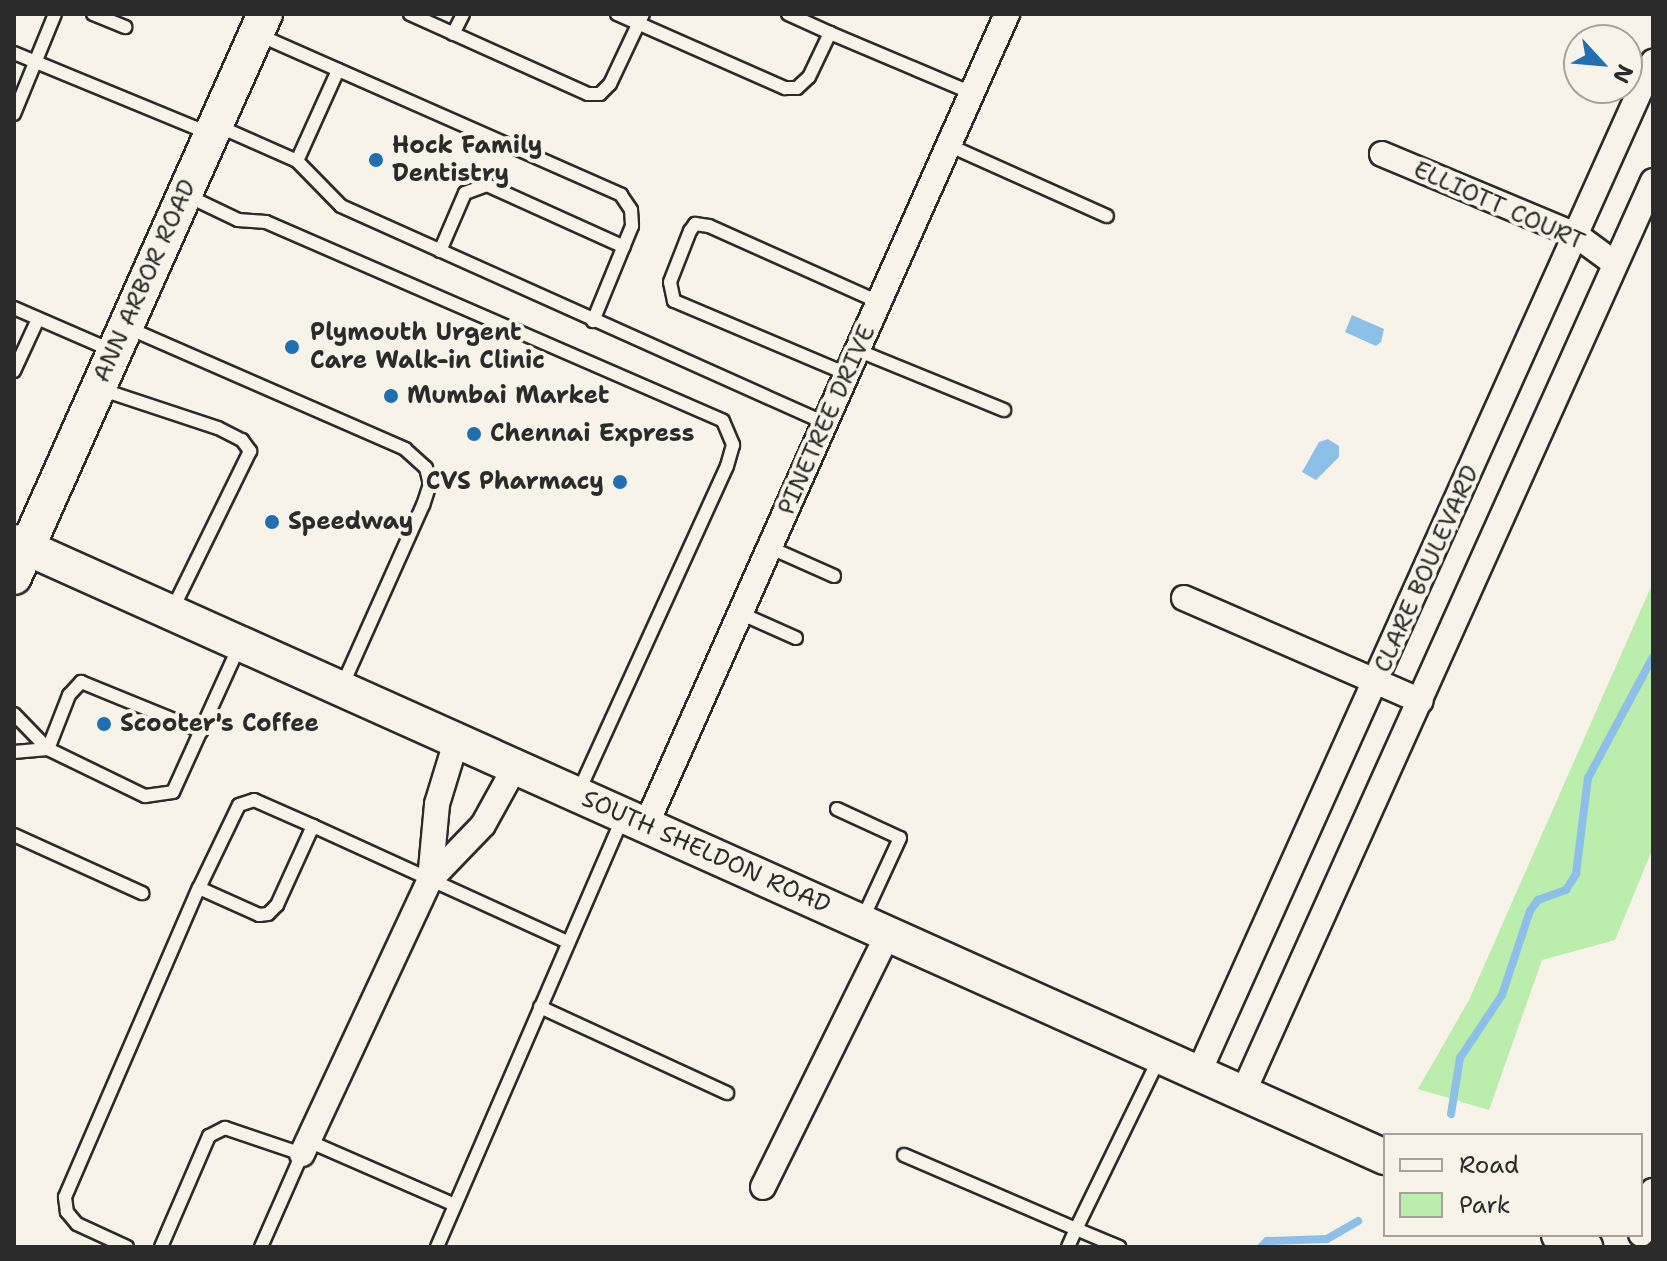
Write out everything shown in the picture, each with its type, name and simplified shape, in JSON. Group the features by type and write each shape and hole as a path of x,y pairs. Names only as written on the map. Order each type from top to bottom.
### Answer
{"main road":[{"name":"ANN ARBOR ROAD","path":"18,555 97,388 260,24"},
{"name":"SOUTH SHELDON ROAD","path":"18,555 171,612 1383,1156"},
{"path":"1563,1237 1585,1247"}],"street":[{"name":"PINETREE DRIVE","path":"636,820 742,614 1007,14"},
{"name":"CLARE BOULEVARD","path":"1198,1074 1653,62"},
{"name":"ELLIOTT COURT","path":"1382,154 1576,235 1614,263"},
{"name":"CLARE BOULEVARD","path":"1242,1095 1653,181"},
{"path":"1184,598 1421,701"},
{"path":"430,880 437,804 456,742"},
{"path":"305,1147 430,880 483,825 515,767"},
{"path":"763,1187 875,928"},
{"path":"1643,1227 1653,1191"}],"lane":[{"path":"14,114 55,14"},
{"path":"93,14 125,27"},
{"path":"410,14 588,94 600,94 610,84 641,19"},
{"path":"453,34 463,14"},
{"path":"617,14 641,19 785,88 797,88 809,77 830,33"},
{"path":"788,14 972,93"},
{"path":"260,24 338,70 621,195 631,210 632,226 593,321"},
{"path":"14,53 297,161 341,206 825,423"},
{"path":"297,161 338,70"},
{"path":"948,145 1107,216"},
{"path":"440,251 465,193 487,185 624,247"},
{"path":"184,194 238,220 266,222 723,421 733,445 727,466 578,793"},
{"path":"847,374 674,301 670,282 690,231 695,224 709,226 879,302"},
{"path":"14,308 38,319 118,338 405,449 426,468 430,484 423,505 341,689"},
{"path":"14,371 38,319"},
{"path":"857,350 1004,410"},
{"path":"97,388 218,428 242,440 250,451 171,612"},
{"path":"771,548 834,576"},
{"path":"742,614 796,638"},
{"path":"14,714 48,749 145,796 173,792 240,644"},
{"path":"48,749 69,695 81,682 201,731"},
{"path":"14,752 48,749"},
{"path":"127,1247 77,1224 67,1212 65,1197 199,888 239,805 254,800 568,942"},
{"path":"837,809 900,838 875,928"},
{"path":"437,1247 568,942 636,820"},
{"path":"199,888 259,915 268,914 313,826"},
{"path":"14,835 142,893"},
{"path":"540,1007 727,1093"},
{"path":"1068,1247 1160,1056"},
{"path":"161,1247 209,1136 217,1129 235,1130 305,1147 455,1205"},
{"path":"261,1247 305,1147"},
{"path":"904,1155 1119,1247"}],"green space":[{"path":"1653,582 1653,848 1615,940 1542,960 1489,1110 1418,1089 1469,1000"}],"water":[{"path":"1352,315 1384,329 1381,342 1376,346 1345,332"},
{"path":"1328,439 1339,446 1339,457 1316,480 1302,472 1319,442"}],"waterway":[{"path":"1451,1114 1460,1058 1502,995 1530,911 1538,900 1566,890 1576,874 1588,778 1653,657"},
{"path":"1261,1247 1267,1241 1327,1239 1358,1221"}],"place":[{"name":"Hock Family Dentistry","path":"376,160"},
{"name":"Plymouth Urgent Care Walk-in Clinic","path":"292,347"},
{"name":"Mumbai Market","path":"391,396"},
{"name":"Chennai Express","path":"474,434"},
{"name":"CVS Pharmacy","path":"620,482"},
{"name":"Speedway","path":"272,522"},
{"name":"Scooter's Coffee","path":"104,724"}]}
